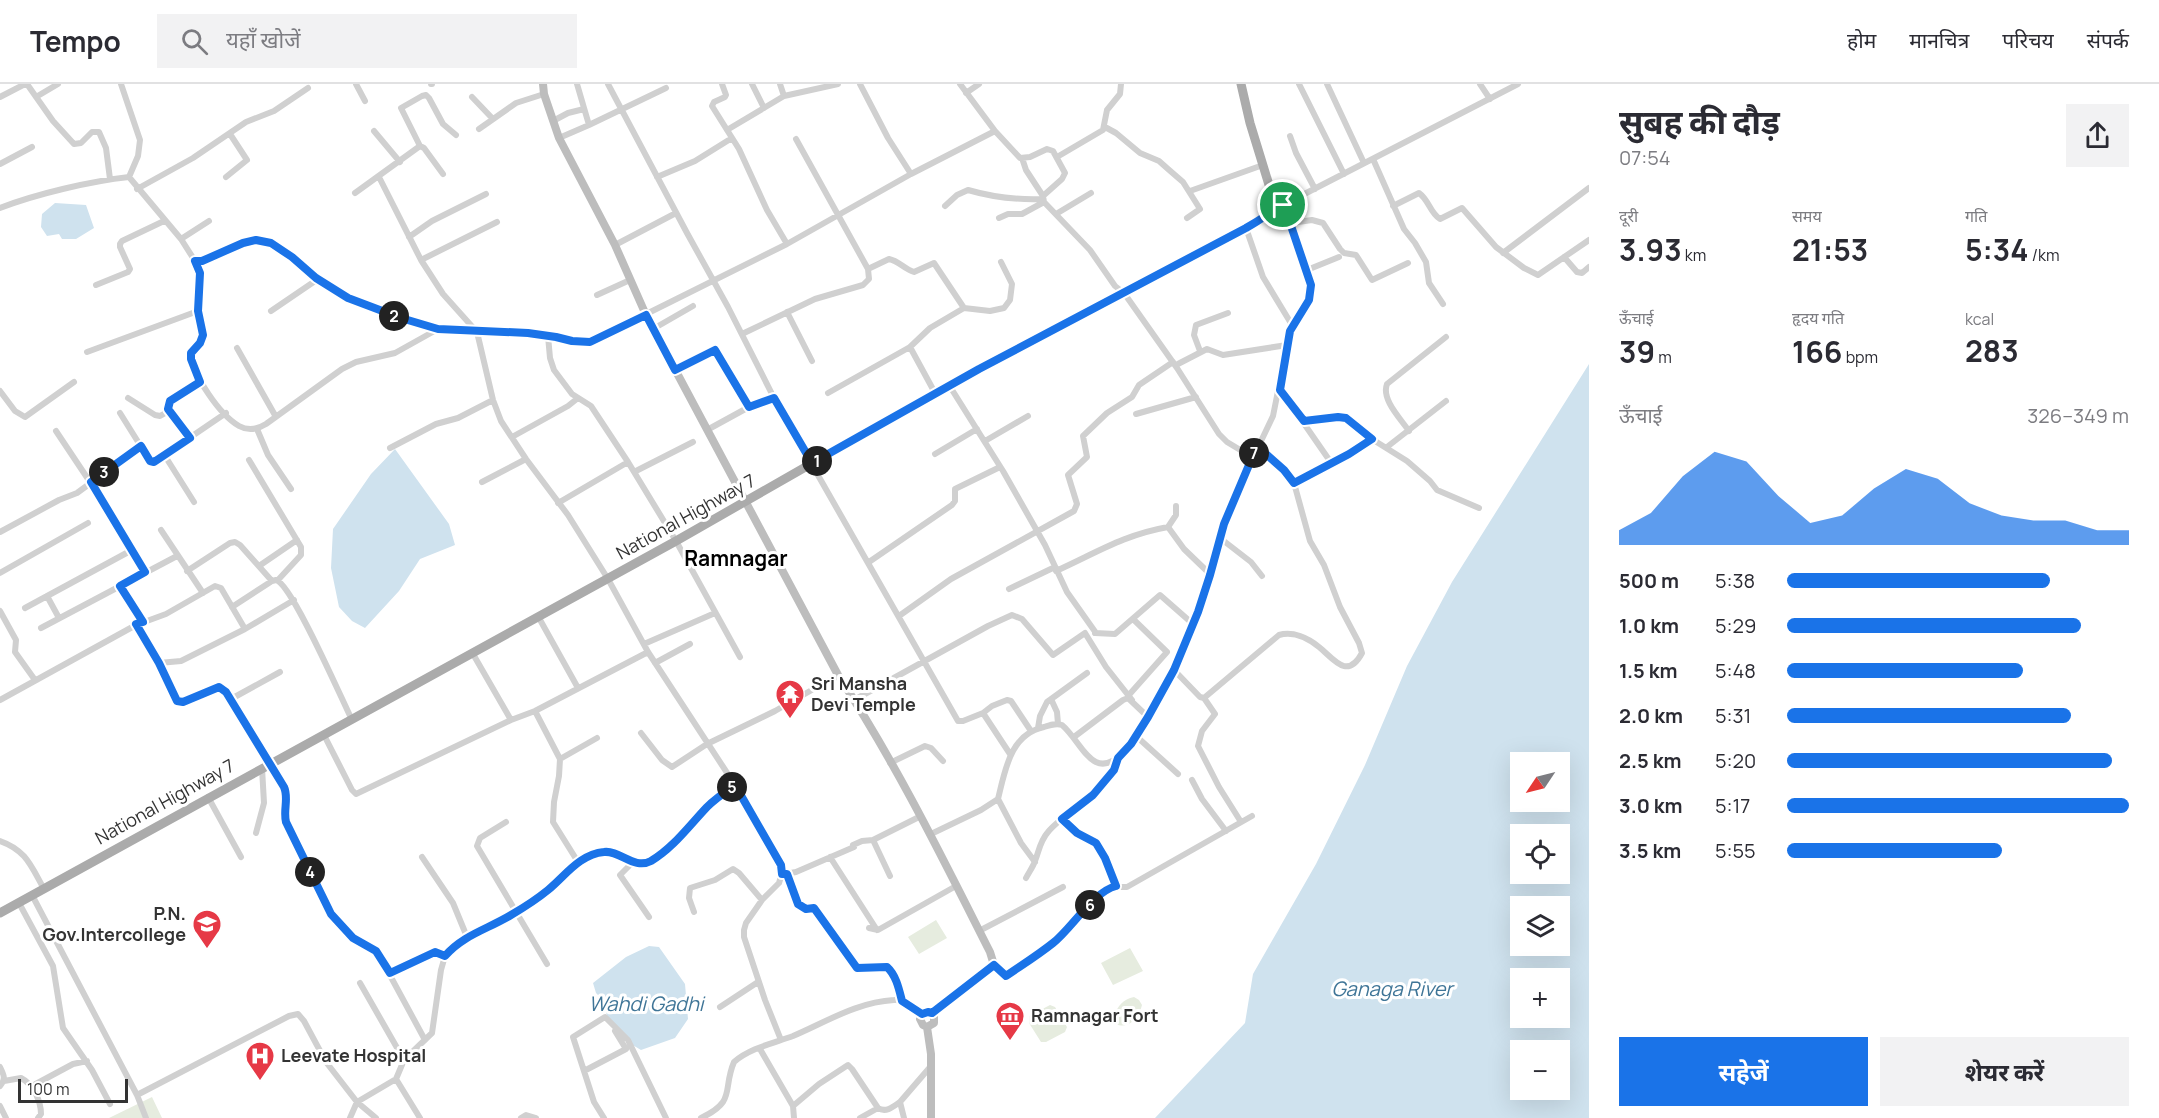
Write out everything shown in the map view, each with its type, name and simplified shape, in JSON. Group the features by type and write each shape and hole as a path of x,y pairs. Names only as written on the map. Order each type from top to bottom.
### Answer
{"main road":[{"path":"543,84 544,94 559,138 615,245 653,329 838,675 931,834 994,965 927,1014 935,1020 927,1027 930,1040 931,1118"},
{"path":"1241,84 1273,198"},
{"name":"National Highway 7","path":"0,913 208,797 539,618 950,385 1246,228 1268,214 1273,198"}],"street":[{"path":"0,97 26,84 53,122 74,144 81,143 92,132 99,132 107,154 110,179"},
{"path":"36,97 58,84"},
{"path":"121,84 140,140 138,156 129,177"},
{"path":"356,84 365,100"},
{"path":"577,84 589,124"},
{"path":"608,84 714,280 774,398 958,721 963,722 1007,700 1011,701 1035,729"},
{"path":"722,84 725,98 714,102 712,106 732,138 767,210 787,244"},
{"path":"752,84 764,108"},
{"path":"780,84 784,96"},
{"path":"727,130 784,96 838,84"},
{"path":"860,84 910,174"},
{"path":"960,84 995,131 1022,159 1044,199 1090,250 1115,286 1124,293 1174,363 1223,439 1252,456"},
{"path":"966,93 979,84"},
{"path":"1057,157 1091,138 1105,127 1106,113 1120,94 1122,84"},
{"path":"1299,84 1344,174"},
{"path":"1327,84 1364,163"},
{"path":"1479,84 1490,99"},
{"path":"1283,205 1518,84"},
{"path":"137,189 193,158 246,122 274,111 308,88"},
{"path":"559,138 666,88"},
{"path":"479,129 516,103 544,94"},
{"path":"443,174 424,148 420,146 401,108 426,95 443,124 456,135"},
{"path":"472,97 492,118"},
{"path":"553,121 568,113 584,109"},
{"path":"1105,127 1140,153 1159,162 1183,182 1200,209 1187,218"},
{"path":"374,131 400,162"},
{"path":"195,261 202,261 243,243 256,240 271,243 318,279 348,298 401,318 438,329 528,333 590,342 787,244 910,174 995,131"},
{"path":"226,177 247,160 230,134"},
{"path":"1290,135 1296,153 1315,189"},
{"path":"657,177 695,161 732,138"},
{"path":"742,334 823,296 863,285 869,279 868,269 796,139"},
{"path":"355,193 420,146"},
{"path":"0,164 32,147"},
{"path":"999,218 1008,214 1022,214 1044,199 1064,177 1064,170 1050,148 1022,159"},
{"path":"1372,159 1404,229 1426,262 1428,279 1443,304"},
{"path":"1190,191 1263,165"},
{"path":"0,208 16,201 110,179 129,177"},
{"path":"129,177 164,221 181,238 195,261 200,273 198,311 203,335 200,343 191,353 191,359 200,382 213,400 239,426 246,429 257,429 342,369 356,362 395,353 438,329"},
{"path":"379,177 420,260 443,294 477,332 493,400 501,421 608,579 648,652 735,785 781,865 798,904 806,909 814,908 857,968 887,967 892,972 902,1001"},
{"path":"1503,253 1589,188"},
{"path":"945,206 957,195 968,190 987,196 1026,200 1044,199"},
{"path":"1056,214 1090,193"},
{"path":"409,237 432,221 486,194"},
{"path":"1394,206 1419,194 1423,195 1434,214 1440,219 1462,208 1503,253 1538,275 1589,240"},
{"path":"1026,878 1046,834 1102,786 1114,770 1118,758 1148,717 1174,670 1193,624 1233,500 1252,456 1270,424 1280,390 1292,325 1311,293 1307,270 1291,223 1283,205 1273,198"},
{"path":"615,245 676,213"},
{"path":"1291,223 1312,220 1323,223 1344,253 1356,255 1372,280 1408,263"},
{"path":"96,285 128,272 130,269 120,247 122,241 164,221"},
{"path":"181,238 209,221"},
{"path":"420,260 497,222"},
{"path":"1246,228 1263,278 1292,325"},
{"path":"1307,270 1339,257"},
{"path":"1564,257 1577,272 1582,273 1589,267"},
{"path":"868,269 889,259 896,260 914,272 934,263 964,308"},
{"path":"828,393 910,347 930,328 964,308 998,311 1008,304 1012,284 1001,262"},
{"path":"271,310 318,279"},
{"path":"597,295 630,280"},
{"path":"653,329 693,306"},
{"path":"87,352 198,311"},
{"path":"787,312 812,361"},
{"path":"1200,351 1194,336 1196,325 1228,313"},
{"path":"548,336 550,358 554,370 572,394 591,406 628,462 676,541 740,657"},
{"path":"1408,430 1388,400 1385,388 1408,366 1446,337"},
{"path":"899,616 951,579 1037,533 1076,508 1077,504 1068,476 1087,457 1083,442 1085,433 1107,413 1131,397 1139,384 1174,363 1207,349 1223,355 1287,345"},
{"path":"910,347 936,393"},
{"path":"237,348 276,417"},
{"path":"675,370 715,350 749,407"},
{"path":"0,391 15,411 25,417 74,382"},
{"path":"190,438 169,411 168,405 170,401 200,382"},
{"path":"950,385 1000,467 1075,604 1096,633"},
{"path":"1280,390 1304,421 1332,464"},
{"path":"1136,414 1196,397"},
{"path":"128,398 155,415 160,416 169,411"},
{"path":"512,437 578,398"},
{"path":"706,430 749,407 774,398"},
{"path":"390,448 436,424 458,418 493,400"},
{"path":"1387,447 1446,401"},
{"path":"120,413 150,461 154,462 226,413"},
{"path":"984,441 1028,416"},
{"path":"1304,421 1346,418 1372,439 1407,461 1437,490 1479,507"},
{"path":"257,429 268,455 291,489"},
{"path":"935,454 977,429"},
{"path":"56,431 91,482 145,572"},
{"path":"1294,483 1332,464 1372,439"},
{"path":"634,472 693,442"},
{"path":"0,532 58,500 78,492 141,446"},
{"path":"1204,698 1279,635 1301,636 1320,647 1330,660 1341,666 1351,665 1362,653 1340,607 1324,565 1310,541 1294,483 1284,470 1257,446"},
{"path":"165,456 194,502"},
{"path":"482,482 526,459"},
{"path":"232,608 275,580 301,555 301,547 249,460"},
{"path":"558,503 628,462"},
{"path":"869,562 952,505 956,501 955,489 1000,467"},
{"path":"1009,589 1100,548 1143,532 1168,528 1176,515 1176,506"},
{"path":"0,573 88,523"},
{"path":"1168,528 1184,549 1210,575"},
{"path":"161,530 203,593"},
{"path":"1220,538 1251,562 1262,576"},
{"path":"259,566 297,540"},
{"path":"187,570 230,543 235,542 240,545 294,600 352,720"},
{"path":"25,608 132,550"},
{"path":"41,628 177,556"},
{"path":"120,586 177,701 181,703 219,687 224,688 265,766 286,791 286,822 331,914 353,938 376,951 425,1040"},
{"path":"0,700 140,623 166,614 219,586 245,629"},
{"path":"854,700 987,626 1012,615 1022,619 1053,655 1085,633 1115,634 1160,595 1193,624"},
{"path":"47,597 60,618"},
{"path":"159,663 181,661 245,629 294,600"},
{"path":"0,611 16,640 15,652 35,680"},
{"path":"644,645 715,613"},
{"path":"539,618 578,688"},
{"path":"1074,737 1123,700 1130,698 1167,652 1133,619"},
{"path":"1085,633 1106,668 1148,717"},
{"path":"655,663 690,644"},
{"path":"324,735 356,794 511,720 535,711 648,652"},
{"path":"473,654 511,720"},
{"path":"1174,670 1200,697 1204,698 1215,714 1202,731 1198,746 1219,787 1241,822"},
{"path":"231,699 280,672"},
{"path":"1035,729 1044,706 1087,673"},
{"path":"641,733 662,760 672,767 707,744 774,711 838,675"},
{"path":"1051,699 1057,712 1058,724"},
{"path":"535,711 560,759 553,822 578,862"},
{"path":"983,713 1010,754"},
{"path":"931,834 981,810 998,799 1010,754 1019,742 1035,729 1058,724 1066,728 1095,763 1101,764 1118,758"},
{"path":"1136,736 1179,774"},
{"path":"560,759 597,738"},
{"path":"890,763 926,746 931,748 943,761"},
{"path":"256,833 264,803 265,766"},
{"path":"1192,780 1202,799 1226,831"},
{"path":"350,1118 357,1102 396,1079 404,1060 433,1030 445,956 467,937 517,911 548,890 578,862 604,851 643,864 656,857 671,846 707,807 735,785"},
{"path":"208,797 241,857"},
{"path":"998,799 1021,843 1035,862"},
{"path":"994,965 1006,976 1054,942 1102,894 1116,886 1127,887 1252,816"},
{"path":"784,874 796,872 854,847 853,845 862,841 873,840 919,817"},
{"path":"1062,819 1077,833 1096,843 1105,858 1116,886"},
{"path":"506,822 480,838 477,846 547,964"},
{"path":"873,840 890,876"},
{"path":"0,841 21,851 44,889"},
{"path":"422,857 453,903 467,937"},
{"path":"830,857 878,930"},
{"path":"633,862 620,874 650,917"},
{"path":"694,912 689,898 690,888 715,880 733,869 762,900"},
{"path":"781,1040 758,982 744,930 762,900 779,883 784,874"},
{"path":"869,928 878,930 956,886"},
{"path":"979,931 1063,887"},
{"path":"32,895 137,1095 146,1118"},
{"path":"19,903 53,966 63,1028 87,1061 110,1104"},
{"path":"390,973 435,952 445,956"},
{"path":"720,1007 758,982"},
{"path":"360,983 404,1060"},
{"path":"701,1118 718,1109 728,1095 734,1062 746,1053 857,1007 896,1000 927,1014"},
{"path":"137,1095 222,1053 289,1016 298,1014 326,1062 357,1102 376,1118"},
{"path":"604,1118 594,1102 573,1037 605,1017 628,1040 666,1118"},
{"path":"584,1071 626,1050 611,1024"},
{"path":"760,1048 793,1106 794,1118"},
{"path":"32,1086 65,1067 87,1061"},
{"path":"793,1106 819,1084 849,1065 878,1108 885,1110 900,1102 931,1066"},
{"path":"0,1067 4,1076 2,1084"},
{"path":"2,1084 21,1078 32,1086 41,1108 38,1118"},
{"path":"396,1079 420,1118"},
{"path":"900,1102 904,1118"},
{"path":"0,1106 6,1118"},
{"path":"860,1118 878,1108"},
{"path":"521,1118 526,1115 536,1118"}],"shaded area":[{"path":"936,920 947,938 919,954 908,937"},
{"path":"1130,948 1143,971 1113,985 1101,963"},
{"path":"1134,997 1142,1005 1136,1018 1129,1024 1116,1024 1114,1016 1119,1006 1127,999"},
{"path":"1050,1005 1055,1007 1067,1027 1065,1032 1046,1042 1041,1042 1029,1023 1029,1016"},
{"path":"152,1097 162,1118 109,1118"}],"water":[{"path":"55,203 86,205 94,228 76,239 62,239 59,234 47,236 41,227 42,214"},
{"name":"Ganaga River","path":"1589,364 1589,1118 1155,1118 1245,1023 1253,974 1316,864 1365,765 1407,666 1452,582"},
{"path":"395,449 449,524 455,545 420,559 399,591 365,628 352,621 339,607 331,568 333,529 371,474"},
{"name":"Wahdi Gadhi","path":"649,946 659,947 685,984 688,1019 675,1038 641,1050 621,1038 607,1018 605,1002 596,993 593,983 626,957"}],"place":[{"name":"Sri Mansha Devi Temple","path":"790,720"},
{"name":"P.N. Gov.Intercollege","path":"207,950"},
{"name":"Ramnagar Fort","path":"1010,1042"},
{"name":"Leevate Hospital","path":"260,1082"}],"district":[{"name":"Ramnagar","path":"736,559"}],"route":[{"path":"1273,198 1283,205 1300,247 1311,285 1311,293 1290,331 1280,390 1304,421 1346,418 1372,439 1294,483 1284,470 1257,446 1224,524 1198,612 1174,670 1148,717 1131,744 1118,758 1117,765 1102,786 1062,819 1071,829 1096,843 1105,858 1116,886 1102,894 1054,942 1029,961 1006,976 994,965 932,1013 922,1014 902,1001 897,983 887,967 857,968 814,908 809,910 798,904 787,874 782,874 781,865 735,785 707,807 671,846 649,862 643,864 633,862 604,851 585,858 541,896 511,915 463,939 445,956 435,952 390,973 376,951 353,938 331,914 286,822 286,791 224,688 212,689 181,703 177,701 159,663 136,624 143,622 120,586 145,572 91,482 141,446 150,461 154,462 190,438 168,409 168,405 170,401 200,382 191,359 191,353 200,343 203,335 198,311 200,273 195,261 202,261 243,243 256,240 271,243 292,257 316,278 348,298 438,329 528,333 590,342 646,315 675,370 715,350 749,407 774,398 812,463 979,369 1261,220 1271,210 1273,198"}]}
